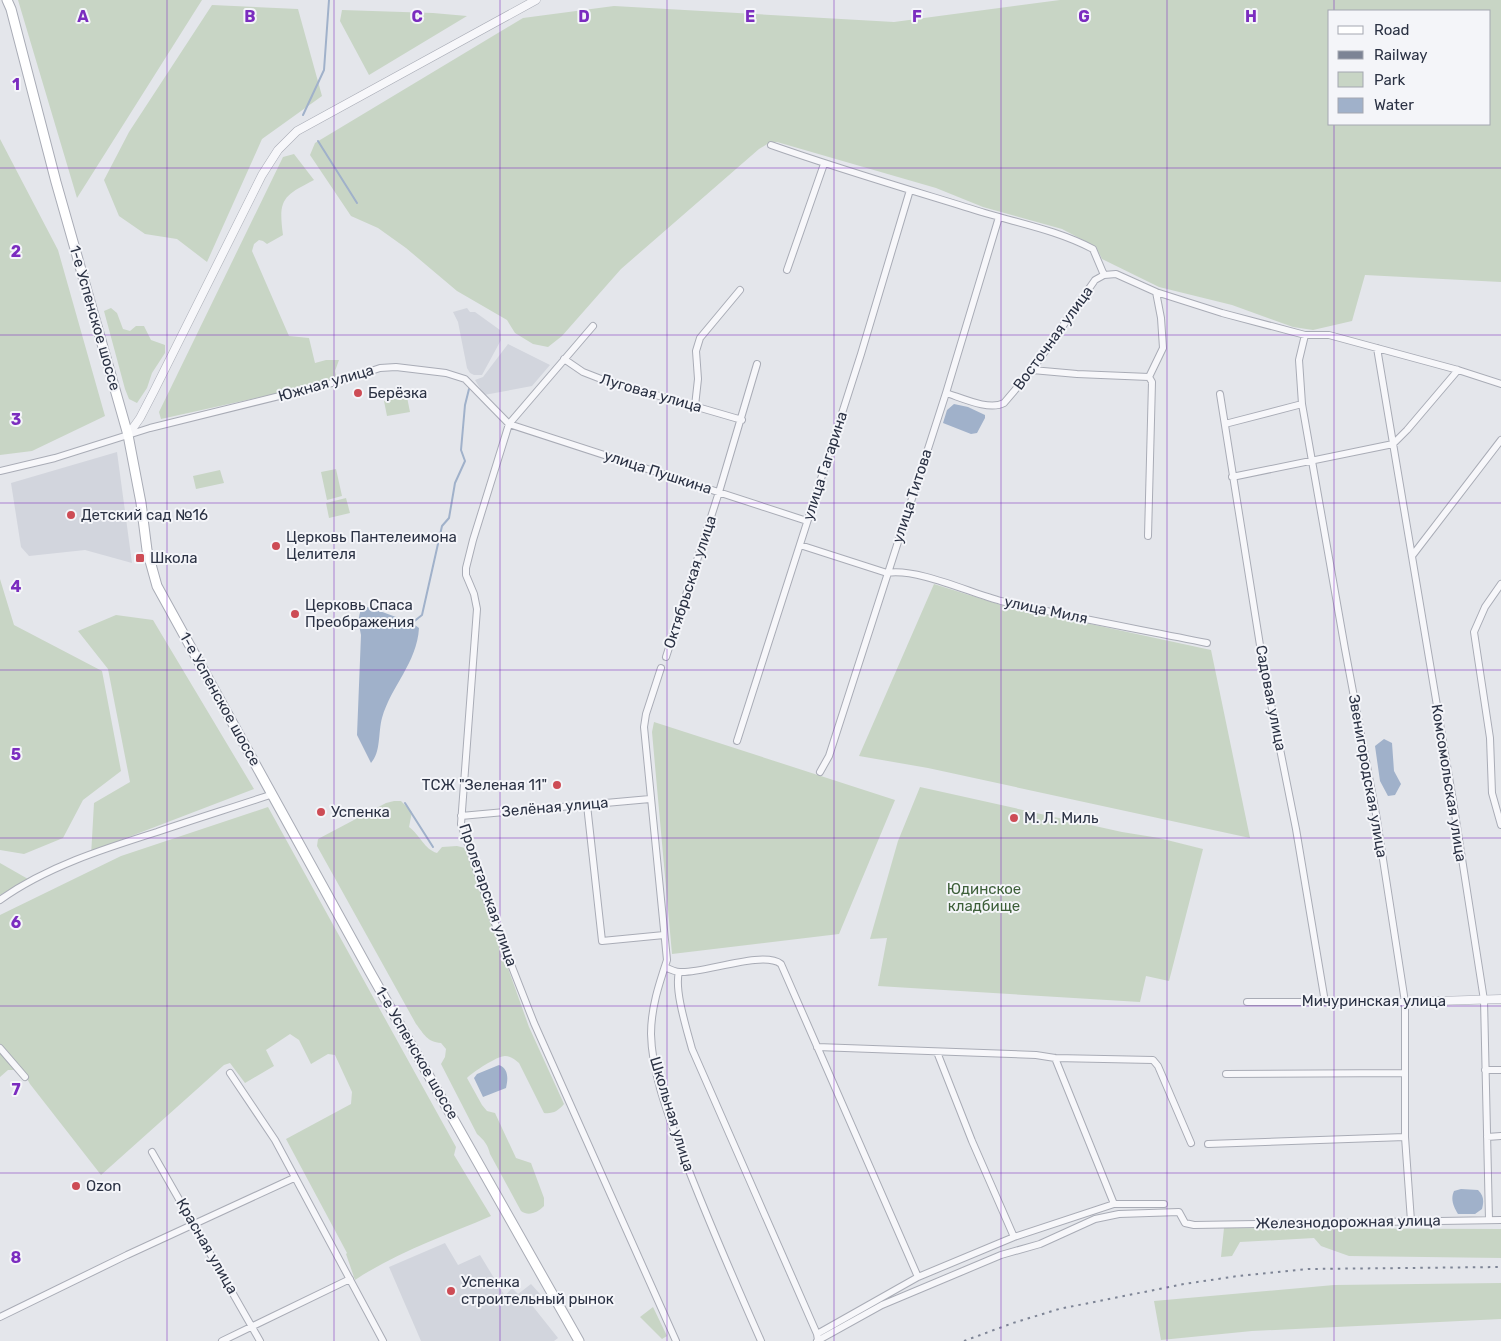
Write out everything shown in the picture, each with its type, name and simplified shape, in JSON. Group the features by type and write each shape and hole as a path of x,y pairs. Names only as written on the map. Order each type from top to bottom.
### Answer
{"main road":[{"name":"1-е Успенское шоссе","path":"9,3 56,182 128,435 141,503 147,550 157,586 370,972 579,1341"}],"street":[{"path":"128,435 140,418 154,391 266,168 288,139 297,131 529,2 536,0"},
{"path":"771,145 824,164 999,218 1063,235 1094,249 1104,275 1116,274 1156,292 1222,313 1306,335 1329,335 1458,370 1501,384"},
{"path":"787,270 824,164"},
{"name":"улица Гагарина","path":"737,741 861,354 910,190"},
{"name":"улица Титова","path":"820,772 829,756 946,393 999,218"},
{"name":"Восточная улица","path":"946,393 989,406 998,406 1010,398 1096,280 1104,275"},
{"path":"695,406 698,379 696,350 700,338 740,290"},
{"path":"1149,377 1163,348 1161,318 1156,292"},
{"path":"509,424 593,326"},
{"name":"Звенигородская улица","path":"1306,335 1298,360 1302,404 1376,814 1405,1002 1405,1137 1411,1221"},
{"name":"Комсомольская улица","path":"1377,348 1484,1000 1488,1220"},
{"name":"Луговая улица","path":"564,359 583,372 602,379 742,420"},
{"name":"Октябрьская улица","path":"666,657 742,420 757,364"},
{"name":"Южная улица","path":"0,471 55,458 150,428 344,380 380,368 396,367 446,373 465,379 509,424"},
{"path":"1032,370 1149,377"},
{"path":"1232,476 1393,444 1458,370"},
{"path":"1148,536 1152,382 1149,377"},
{"name":"Садовая улица","path":"1220,394 1263,664 1296,829 1325,1002"},
{"path":"1225,424 1302,404"},
{"name":"улица Пушкина","path":"509,424 807,521"},
{"name":"Пролетарская улица","path":"509,424 466,568 466,575 474,594 477,609 461,824 494,921 534,1023 676,1341"},
{"path":"1412,556 1501,440"},
{"path":"800,545 887,573"},
{"name":"улица Миля","path":"887,573 896,571 920,576 1000,601 1206,643"},
{"path":"1501,584 1485,607 1474,632 1490,738 1492,793 1501,825"},
{"name":"Школьная улица","path":"661,668 646,714 644,727 667,960 652,1012 652,1043 657,1076 675,1133 704,1211 761,1341"},
{"path":"0,900 19,887 89,855 273,794"},
{"name":"Зелёная улица","path":"461,816 650,799"},
{"path":"587,805 602,941 664,935"},
{"path":"665,967 679,972 759,960 777,961 781,964 918,1277"},
{"path":"679,972 677,979 683,1015 692,1049 817,1338 918,1277 1014,1237 1114,1204 1164,1204"},
{"name":"Мичуринская улица","path":"1247,1002 1501,1000"},
{"path":"817,1047 1036,1055 1056,1058 1153,1060 1158,1066 1191,1143"},
{"path":"0,1048 25,1077"},
{"path":"937,1052 972,1141 1014,1237"},
{"path":"1056,1058 1114,1204"},
{"path":"1485,1070 1501,1070"},
{"path":"230,1073 275,1140 383,1341"},
{"path":"1226,1074 1405,1073"},
{"path":"1487,1137 1501,1136"},
{"path":"1208,1144 1405,1137"},
{"name":"Красная улица","path":"152,1152 260,1341"},
{"path":"0,1316 294,1178"},
{"name":"Железнодорожная улица","path":"817,1338 882,1305 1001,1255 1040,1244 1095,1220 1120,1214 1179,1212 1185,1223 1194,1225 1501,1220"},
{"path":"222,1341 350,1279"}],"shaded area":[{"path":"467,308 470,312 475,312 500,330 501,340 482,375 474,375 467,368 458,322 453,312"},
{"path":"508,344 550,365 532,386 484,395 475,380 483,377"},
{"name":"Детский сад №16","path":"117,452 132,563 85,550 29,556 21,547 11,483"},
{"name":"Успенка строительный рынок","path":"445,1243 458,1265 480,1255 505,1296 512,1288 518,1294 531,1284 540,1294 531,1304 558,1338 554,1341 421,1341 389,1267"}],"green space":[{"path":"18,0 202,0 77,198"},
{"path":"1060,0 1501,0 1501,282 1365,275 1352,321 1313,330 1293,327 1232,305 1159,287 1102,259 1096,247 1062,229 983,207 936,188 777,142 769,143 759,149 621,269 562,336 548,347 533,344 515,333 507,320 457,291 406,248 378,228 351,216 310,155 315,143 523,18 614,6 894,22"},
{"path":"212,5 298,9 322,96 262,139 207,262 177,239 145,234 119,216 104,180 129,132"},
{"path":"342,10 467,16 369,75 340,21"},
{"path":"0,139 58,250 105,416 32,451 0,455"},
{"path":"294,154 314,180 295,190 285,200 281,213 283,235 267,244 259,240 254,244 252,251 289,336 309,338 315,363 326,360 339,360 335,371 337,380 161,419 159,412 283,157"},
{"path":"111,308 117,313 123,329 130,331 136,326 144,326 151,340 165,345 165,353 152,373 147,388 137,403 129,399 125,389 104,311"},
{"path":"407,397 410,412 387,416 384,401"},
{"path":"336,469 342,496 327,500 321,472"},
{"path":"220,470 224,483 196,489 193,476"},
{"path":"346,498 350,513 329,518 326,503"},
{"path":"0,579 14,625 102,671 121,771 83,800 63,838 24,854 0,850"},
{"path":"934,584 998,604 1211,650 1250,838 928,768 859,756"},
{"path":"116,615 153,620 254,789 113,843 91,856 94,803 130,782 108,669 78,631"},
{"path":"654,722 895,800 839,934 672,954 652,732"},
{"name":"Юдинское кладбище","path":"920,787 1203,849 1169,981 1146,976 1140,1002 878,986 887,938 870,939 898,841"},
{"path":"401,801 412,812 409,827 433,851 437,853 442,847 457,846 465,848 529,1027 564,1104 555,1112 544,1113 519,1063 513,1058 501,1057 480,1068 467,1078 482,1105 487,1111 495,1113 516,1158 531,1163 544,1198 544,1206 533,1213 527,1214 521,1211 487,1145 477,1134 441,1064 445,1057 446,1049 441,1043 426,1037 416,1024 317,846 318,839 386,803"},
{"path":"268,807 456,1147 454,1155 491,1216 404,1253 355,1280 347,1253 286,1139 351,1104 352,1092 335,1055 328,1054 311,1064 299,1040 290,1034 266,1050 274,1066 245,1083 230,1063 224,1065 101,1175 30,1084 22,1070 8,1070 0,1077 0,915 121,856"},
{"path":"0,863 28,879 0,895"},
{"path":"1224,1228 1501,1229 1501,1258 1349,1256 1321,1246 1314,1238 1240,1242 1232,1256 1221,1257"},
{"path":"1501,1283 1501,1319 1252,1331 1161,1340 1154,1301 1334,1285"},
{"path":"653,1307 667,1336 662,1339 640,1317"}],"water":[{"path":"954,404 968,407 985,415 977,433 971,434 943,423 947,410"},
{"path":"369,607 412,623 419,628 414,652 386,706 382,718 379,742 371,763 357,735 361,635 359,618 362,608"},
{"path":"1384,739 1392,743 1394,771 1401,784 1395,795 1388,796 1380,781 1375,746"},
{"path":"499,1065 506,1072 506,1088 483,1097 474,1078 477,1074"},
{"path":"1461,1189 1478,1190 1483,1199 1482,1209 1475,1214 1458,1214 1452,1197 1454,1191"}],"waterway":[{"path":"303,115 324,70 329,0"},
{"path":"318,141 357,203"},
{"path":"412,623 422,615 442,526 449,518 455,483 465,461 461,450 465,405 469,389"},
{"path":"405,803 433,847"}],"railway":[{"path":"964,1341 1059,1309 1184,1284 1238,1276 1309,1269 1501,1267"}],"place":[{"name":"Берёзка","path":"358,393"},
{"name":"Детский сад №16","path":"71,515"},
{"name":"Церковь Пантелеимона Целителя","path":"276,546"},
{"name":"Школа","path":"140,558"},
{"name":"Церковь Спаса Преображения","path":"295,614"},
{"name":"ТСЖ \"Зеленая 11\"","path":"557,785"},
{"name":"Успенка","path":"321,812"},
{"name":"М. Л. Миль","path":"1014,818"},
{"name":"Ozon","path":"76,1186"},
{"name":"Успенка строительный рынок","path":"451,1291"}]}
